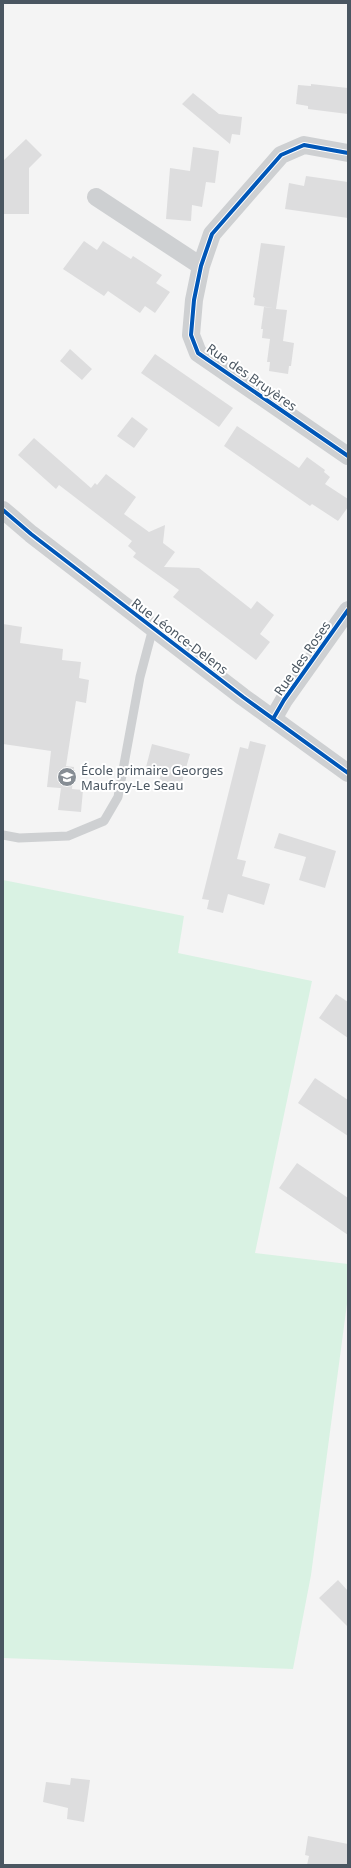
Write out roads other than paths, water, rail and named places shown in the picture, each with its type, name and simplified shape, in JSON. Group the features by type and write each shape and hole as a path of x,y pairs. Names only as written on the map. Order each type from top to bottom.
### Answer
{"street":[{"name":"Rue des Bruyères","path":"348,153 304,146 281,155 212,234 201,266 194,300 191,335 198,353 348,456"},
{"path":"96,197 201,266"},
{"name":"Rue Léonce-Delens","path":"3,510 30,534 153,628 273,719 348,773"},
{"name":"Rue des Roses","path":"273,719 284,700 348,610"}],"lane":[{"path":"3,835 19,838 68,836 104,821 118,796 140,677 153,628"}],"place":[{"name":"École primaire Georges Maufroy-Le Seau","path":"67,777"}]}
